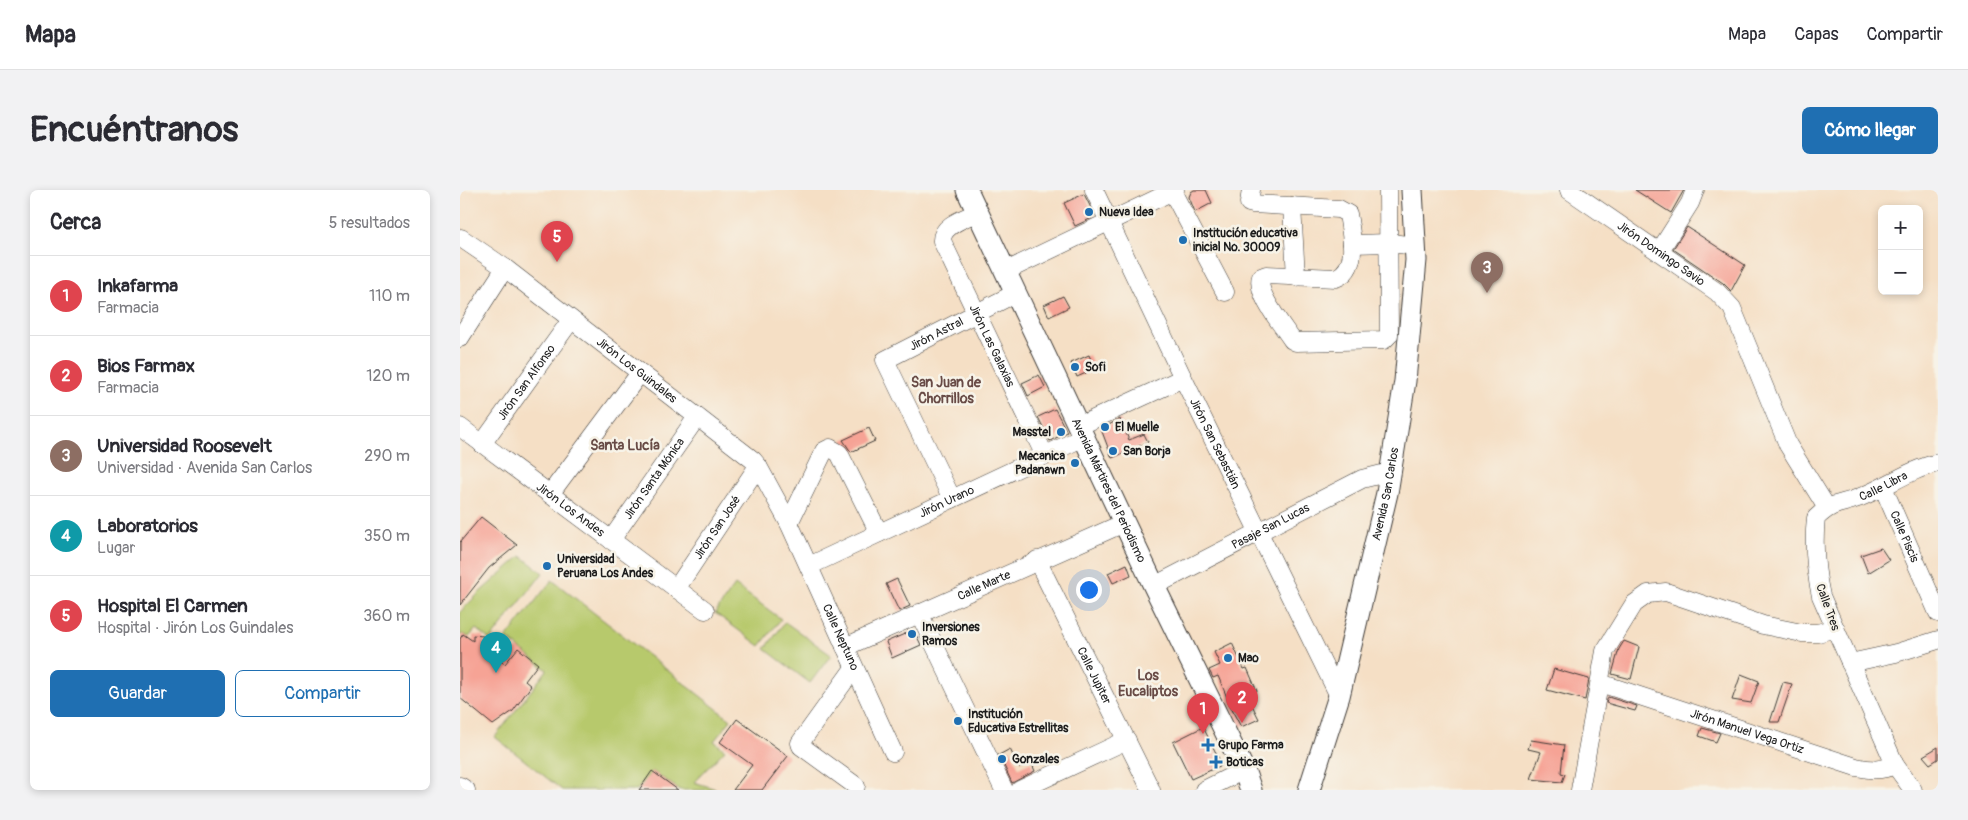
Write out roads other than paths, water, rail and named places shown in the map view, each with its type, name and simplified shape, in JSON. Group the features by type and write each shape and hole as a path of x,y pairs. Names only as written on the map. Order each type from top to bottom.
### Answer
{"main road":[{"name":"Avenida Mártires del Periodismo","path":"967,190 1252,790"},
{"name":"Avenida San Carlos","path":"1309,790 1339,696 1390,472 1405,381 1416,246 1412,190"}],"street":[{"name":"Jirón San Sebastián","path":"1094,190 1183,378 1339,696"},
{"path":"1252,190 1249,203 1344,210 1348,214 1352,244 1349,267 1343,276 1336,278 1266,275 1261,277 1262,294 1292,340 1296,342 1384,340 1389,335 1390,243 1388,190"},
{"name":"Jirón Domingo Savio","path":"1569,190 1726,300 1732,308 1788,445 1826,508"},
{"path":"1659,252 1690,203 1695,190"},
{"path":"1006,271 1174,191 1225,292"},
{"path":"1292,206 1296,277"},
{"name":"Jirón Las Galaxias","path":"978,212 946,228 941,235 942,240 1045,456"},
{"name":"Jirón Los Guindales","path":"461,238 505,268 753,460 789,523"},
{"path":"1352,244 1390,243 1416,246"},
{"path":"461,333 505,268"},
{"name":"Jirón Astral","path":"952,499 885,360 1016,294"},
{"name":"Jirón San Alfonso","path":"482,444 571,320"},
{"path":"550,494 640,373"},
{"name":"Jirón Urano","path":"808,566 1045,456 1082,431 1183,378"},
{"name":"Jirón Santa Mónica","path":"611,540 697,417"},
{"name":"Jirón Los Andes","path":"460,427 704,610"},
{"path":"789,523 824,451 830,448 839,453 879,533"},
{"name":"Calle Libra","path":"1826,508 1840,502 1857,499 1938,463"},
{"name":"Jirón San José","path":"676,588 758,466"},
{"name":"Pasaje San Lucas","path":"1154,586 1362,479 1390,472"},
{"name":"Calle Piscis","path":"1883,487 1938,613"},
{"name":"Calle Tres","path":"1826,508 1816,518 1814,540 1816,574 1821,596 1895,765 1913,790"},
{"name":"Calle Neptuno","path":"789,523 893,752"},
{"name":"Calle Marte","path":"845,647 1037,560 1124,523"},
{"name":"Calle Jupiter","path":"1037,560 1151,790"},
{"path":"1580,790 1605,651 1630,609 1643,596 1654,592 1666,592 1763,625 1802,634 1818,633 1835,628"},
{"path":"919,613 1004,790"},
{"path":"1850,662 1896,653 1938,640"},
{"path":"854,668 800,743 801,746 856,786"},
{"name":"Jirón Manuel Vega Ortiz","path":"1600,683 1856,767 1875,770 1895,765"},
{"path":"1020,790 1127,740"},
{"path":"1204,790 1244,770"},
{"path":"460,786 466,790"}],"place":[{"name":"Nueva Idea","path":"1089,212"},
{"name":"Institución educativa inicial No. 30009","path":"1183,240"},
{"name":"Hospital El Carmen","path":"557,262"},
{"name":"Universidad Roosevelt","path":"1487,293"},
{"name":"Sofi","path":"1075,367"},
{"name":"El Muelle","path":"1105,427"},
{"name":"Masstel","path":"1061,432"},
{"name":"San Borja","path":"1113,451"},
{"name":"Mecanica Padanawn","path":"1075,463"},
{"name":"Universidad Peruana Los Andes","path":"547,566"},
{"name":"Inversiones Ramos","path":"912,634"},
{"name":"Mao","path":"1228,658"},
{"name":"Laboratorios","path":"496,673"},
{"name":"Institución Educativa Estrellitas","path":"958,721"},
{"name":"Bios Farmax","path":"1242,723"},
{"name":"Inkafarma","path":"1203,734"},
{"name":"Grupo Farma","path":"1208,745"},
{"name":"Gonzales","path":"1002,759"},
{"name":"Boticas","path":"1216,762"}],"district":[{"name":"San Juan de Chorrillos","path":"946,390"},
{"name":"Santa Lucía","path":"625,445"},
{"name":"Los Eucaliptos","path":"1148,684"}]}
